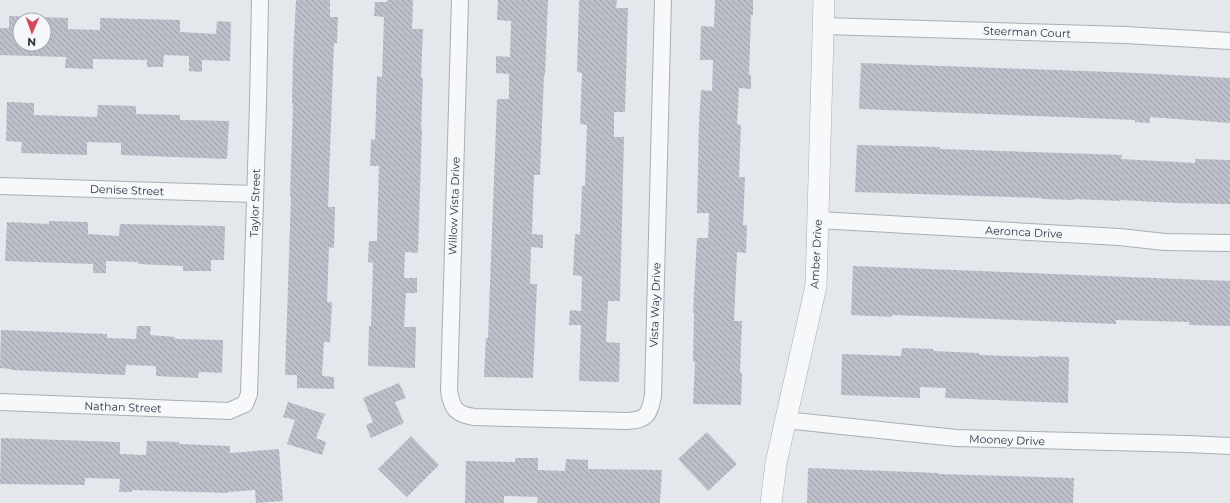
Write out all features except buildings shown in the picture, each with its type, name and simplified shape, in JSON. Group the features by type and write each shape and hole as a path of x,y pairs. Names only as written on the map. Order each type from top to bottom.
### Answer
{"street":[{"name":"Taylor Street","path":"245,404 249,394 260,0"},
{"name":"Willow Vista Drive","path":"455,410 451,402 449,391 460,0"},
{"name":"Vista Way Drive","path":"455,410 464,415 474,416 627,421 637,420 646,416 650,410 653,396 664,0"},
{"name":"Amber Drive","path":"771,503 776,463 816,286 824,0"},
{"name":"Steerman Court","path":"824,26 1117,35 1230,41"},
{"name":"Denise Street","path":"0,186 255,194"},
{"name":"Aeronca Drive","path":"818,220 1111,237 1165,242 1230,243"},
{"name":"Nathan Street","path":"0,402 229,411 245,404"},
{"name":"Mooney Drive","path":"785,420 956,438 1230,446"}]}
